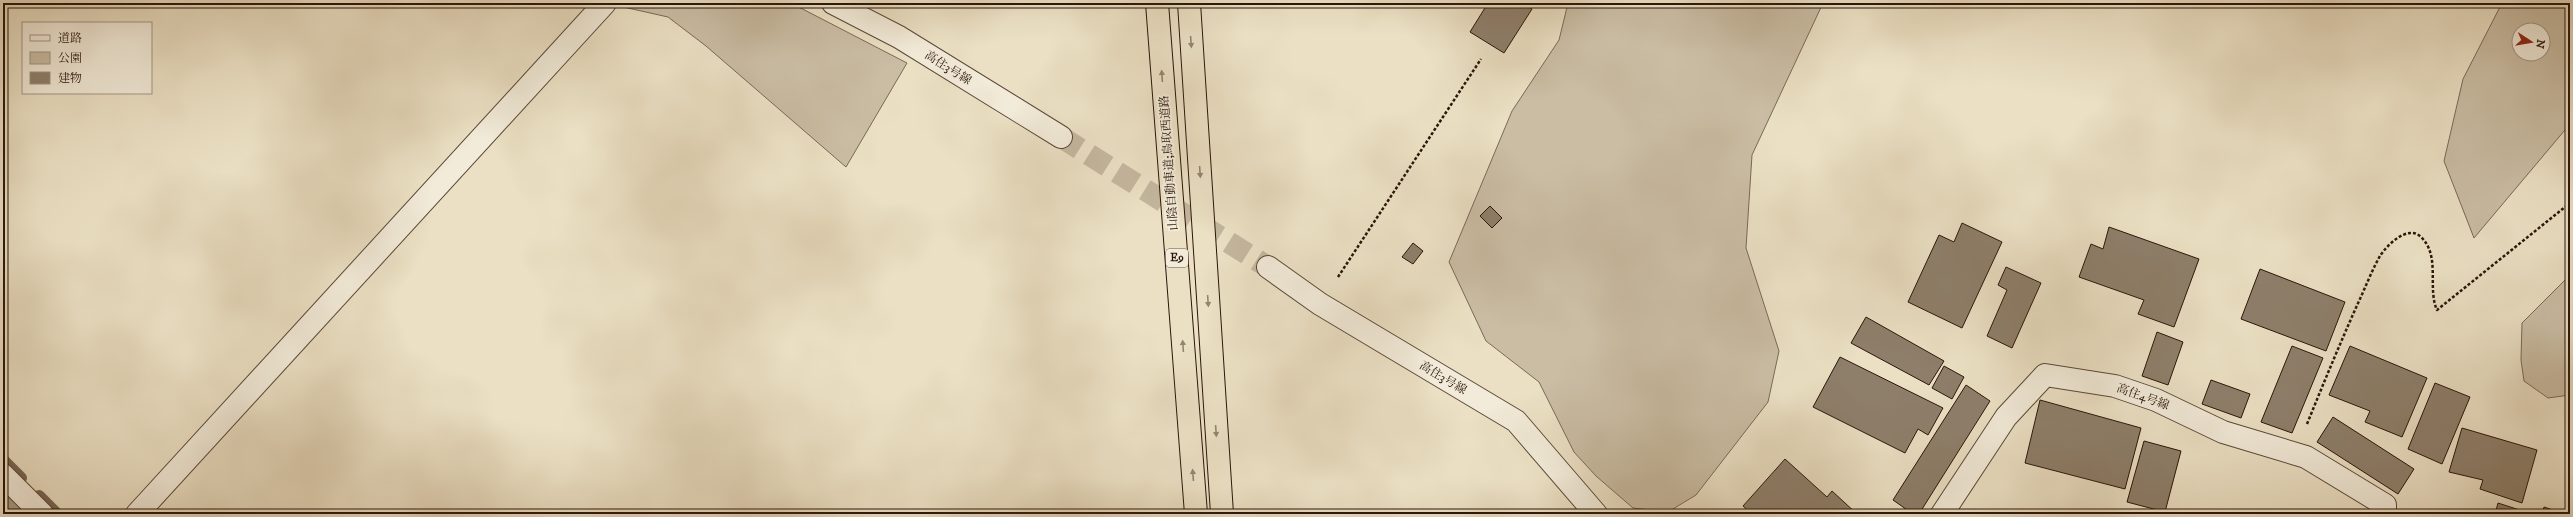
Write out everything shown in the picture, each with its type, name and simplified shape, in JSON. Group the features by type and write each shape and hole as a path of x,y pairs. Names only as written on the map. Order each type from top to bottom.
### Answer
{"highway":[{"name":"山陰自動車道;鳥取西道路","path":"1157,3 1196,514"},
{"name":"E9","path":"1189,3 1222,514"}],"street":[{"path":"138,514 605,3"},
{"name":"高住3号線","path":"833,3 899,37 1061,137"},
{"name":"高住3号線","path":"1268,267 1320,304 1516,421 1596,514"},
{"name":"高住4号線","path":"1942,514 2006,417 2045,375 2115,386 2156,400 2223,432 2306,457 2385,505 2385,514"},
{"path":"3,475 42,514"}],"path":[{"path":"1320,304 1481,59"},
{"path":"2296,454 2333,357 2380,255 2401,235 2412,233 2421,237 2431,254 2434,302 2437,310 2570,203"}],"green space":[{"path":"622,3 791,3 907,63 846,167 706,46 668,17 619,6"},
{"path":"1568,3 1823,3 1752,155 1746,248 1779,351 1768,402 1696,495 1668,512 1633,508 1596,476 1574,452 1539,382 1486,341 1449,262 1512,111 1559,40"},
{"path":"2502,3 2570,3 2570,124 2474,238 2444,161 2463,79"},
{"path":"2570,275 2570,395 2548,398 2524,381 2521,360 2522,323"}],"building":[{"path":"1488,3 1523,3 1532,9 1504,53 1470,32"},
{"path":"1490,206 1502,218 1492,228 1480,216"},
{"path":"1962,223 2002,242 1962,328 1908,302 1939,235 1954,242"},
{"path":"2109,227 2199,259 2174,327 2138,314 2144,300 2079,277 2091,244 2103,249"},
{"path":"1413,243 1423,251 1413,264 1402,257"},
{"path":"2006,267 2041,283 2012,348 1987,336 2007,290 1998,285"},
{"path":"2260,269 2345,302 2326,351 2241,319"},
{"path":"1866,317 1944,361 1929,385 1851,343"},
{"path":"2157,332 2183,342 2168,385 2142,376"},
{"path":"2292,346 2323,358 2292,433 2261,422"},
{"path":"2350,346 2427,378 2402,437 2365,422 2370,411 2329,395"},
{"path":"1840,357 1943,408 1928,435 1918,429 1905,453 1813,407"},
{"path":"1944,366 1964,377 1952,399 1932,388"},
{"path":"2211,380 2250,394 2241,418 2202,404"},
{"path":"2435,383 2470,397 2442,464 2408,449"},
{"path":"1966,385 1990,401 1919,514 1913,514 1893,500"},
{"path":"2040,400 2141,428 2125,489 2025,463"},
{"path":"2333,417 2414,469 2398,494 2317,442"},
{"path":"2462,428 2537,450 2522,503 2480,489 2483,480 2449,472"},
{"path":"2144,441 2181,451 2165,512 2127,502"},
{"path":"1785,459 1827,497 1832,491 1857,514 1752,514 1743,506"},
{"path":"2498,503 2532,514 2495,514"},
{"path":"2544,507 2565,514 2542,514"}],"waterway":[{"path":"3,460 21,478"},
{"path":"39,496 57,514"},
{"path":"3,510 7,514"}],"tunnel":[{"path":"1061,137 1268,267"}]}
